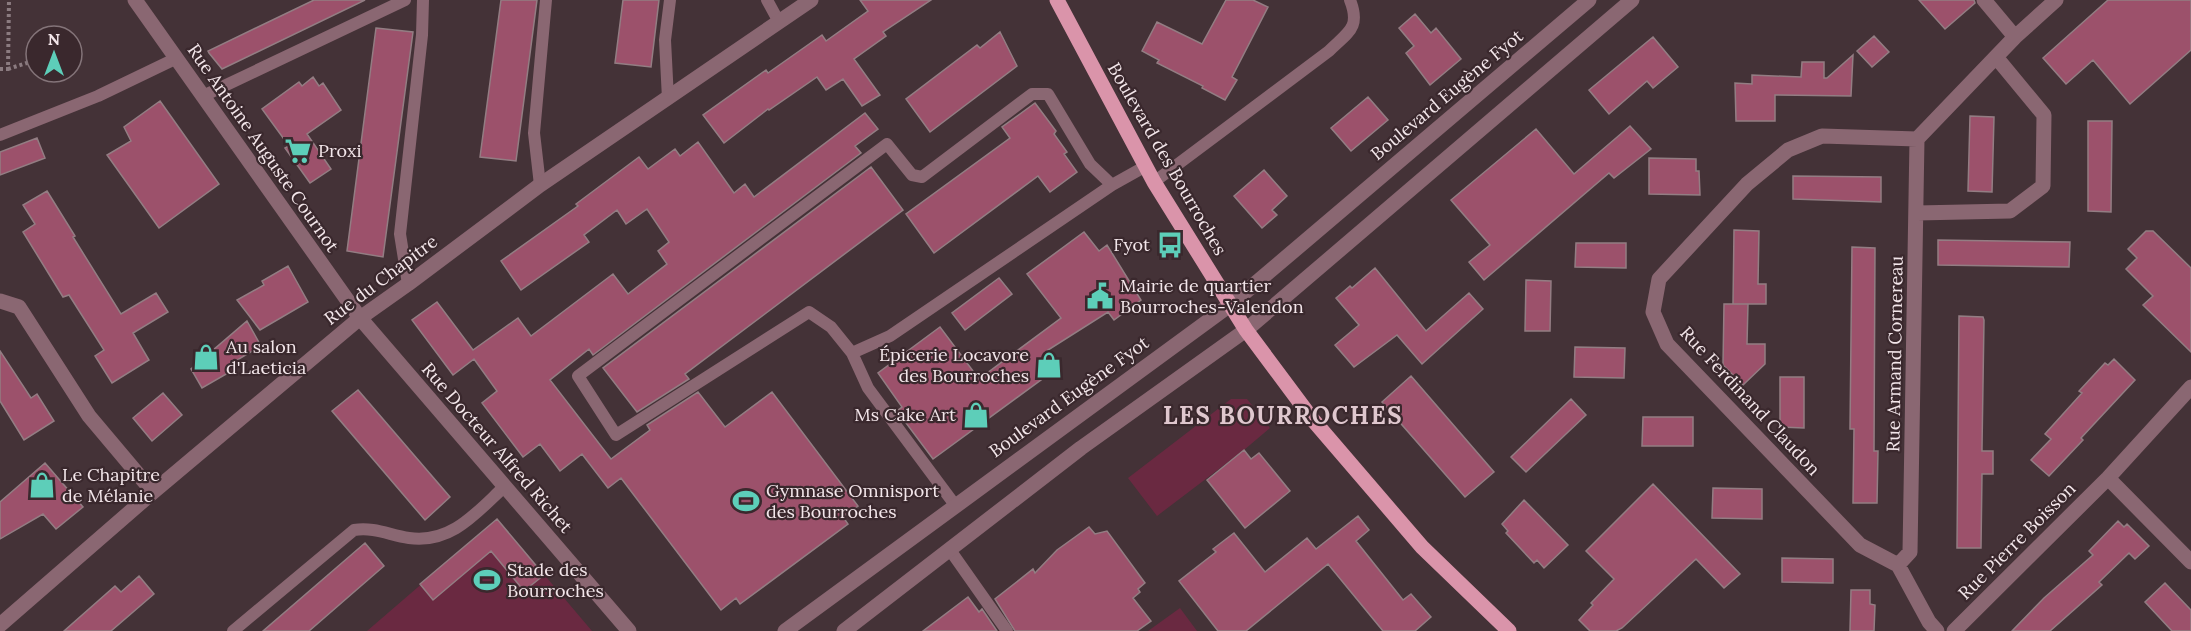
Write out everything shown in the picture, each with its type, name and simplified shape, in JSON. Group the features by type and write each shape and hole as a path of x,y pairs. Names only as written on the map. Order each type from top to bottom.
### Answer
{"main road":[{"name":"Boulevard des Bourroches","path":"1057,0 1154,182 1246,330 1313,420 1422,547 1509,631"}],"street":[{"name":"Rue Antoine Auguste Cournot","path":"135,0 360,318"},
{"name":"Rue du Chapitre","path":"0,625 153,492 360,318 540,185 811,0"},
{"name":"Boulevard Eugène Fyot","path":"785,631 1230,305 1589,0"},
{"path":"844,631 1081,448 1246,330 1632,0"},
{"path":"1984,0 2015,37"},
{"path":"1917,139 2015,37 2056,0"},
{"path":"1917,213 2010,211 2043,186 2044,116 1996,57"},
{"name":"Rue Ferdinand Claudon","path":"1898,565 1860,545 1667,344 1653,312 1659,279 1747,184 1788,150 1822,136 1917,139"},
{"name":"Rue Armand Cornereau","path":"1898,565 1910,552 1917,139"},
{"path":"0,301 19,307 89,416 153,492"},
{"name":"Rue Docteur Alfred Richet","path":"360,318 629,631"},
{"name":"Rue Pierre Boisson","path":"1954,631 2108,478 2191,387"},
{"path":"2108,478 2191,562"},
{"path":"1898,565 1936,631"}],"lane":[{"path":"203,96 405,0"},
{"path":"408,284 400,234 422,35 423,0"},
{"path":"540,185 534,133 546,0"},
{"path":"668,99 665,40 670,0"},
{"path":"767,0 780,22"},
{"path":"1154,182 1329,51 1353,27 1355,14 1350,0"},
{"path":"0,135 98,96 177,58"},
{"path":"955,505 868,388 852,353 831,327 809,312 616,435 578,376 887,144 912,175 922,177 1032,94 1048,94 1090,164 1112,185"},
{"path":"852,353 890,336 1112,185 1146,166"},
{"path":"233,631 354,530 368,528 410,538 434,538 462,526 504,487"},
{"path":"950,550 1007,631"}],"path":[{"path":"8,69 9,0"},
{"path":"0,69 24,64"}],"shaded area":[{"path":"1231,399 1247,399 1270,428 1157,516 1128,478"},
{"name":"Stade des Bourroches","path":"497,519 592,631 367,631"},
{"path":"1180,608 1197,631 1148,631"}],"building":[{"path":"314,0 365,0 222,69 208,51"},
{"path":"501,0 537,0 516,161 480,157"},
{"path":"623,0 659,0 651,67 615,63"},
{"path":"860,0 931,0 883,32 886,36 854,59 880,95 862,106 843,79 826,90 817,77 768,109 724,143 703,115 766,70 768,73 822,35 826,41 868,11"},
{"path":"1226,0 1253,0 1268,7 1232,77 1237,80 1225,100 1157,63 1159,60 1142,51 1157,22 1202,44"},
{"path":"1919,0 1974,0 1975,3 1945,29"},
{"path":"2108,0 2191,0 2191,50 2130,104 2093,60 2066,84 2043,58"},
{"path":"1415,14 1431,33 1436,28 1461,59 1430,85 1406,53 1414,46 1399,28"},
{"path":"376,28 413,32 383,257 347,251"},
{"path":"1000,32 1017,66 930,132 906,99 977,45 980,48"},
{"path":"1874,36 1889,52 1872,67 1857,51"},
{"path":"1653,37 1678,67 1653,88 1647,81 1609,114 1589,90"},
{"path":"1853,55 1851,96 1775,95 1775,121 1736,121 1735,83 1752,84 1752,75 1801,77 1802,62 1824,62 1824,78 1827,78"},
{"path":"313,77 319,86 323,83 341,110 307,134 331,169 310,183 285,148 289,146 262,109 299,82 302,86"},
{"path":"1368,97 1388,120 1351,151 1331,128"},
{"path":"160,101 219,184 159,228 107,155 131,141 124,127"},
{"path":"1035,103 1056,131 1054,134 1067,152 1064,154 1077,172 1050,192 1038,176 934,253 906,214 1010,138 1002,127"},
{"path":"865,113 878,129 855,146 861,153 593,355 589,349 550,380 611,459 650,430 647,425 698,392 725,427 772,392 858,506 843,517 848,524 740,604 736,598 721,610 621,478 608,488 582,454 560,471 540,444 523,457 482,403 497,391 474,359 453,375 412,320 437,302 473,350 518,318 531,336 613,274 628,294 667,264 658,251 669,242 647,209 626,224 617,210 584,235 589,242 521,290 501,261 578,206 576,204 639,157 648,169 675,149 680,156 698,142 734,193 745,184 754,197"},
{"path":"1970,116 1994,117 1992,192 1968,191"},
{"path":"2088,121 2112,121 2111,212 2088,211"},
{"path":"1630,126 1651,149 1614,178 1609,173 1484,280 1469,262 1490,245 1451,200 1536,129 1574,174"},
{"path":"37,138 45,158 0,175 0,152"},
{"path":"1649,158 1696,159 1700,195 1649,194"},
{"path":"871,167 903,210 685,374 689,379 637,412 603,368"},
{"path":"1264,170 1287,196 1272,210 1277,215 1262,228 1234,196"},
{"path":"1793,176 1881,177 1881,202 1793,199"},
{"path":"47,191 121,314 156,293 168,312 133,333 149,360 112,383 95,356 104,350 69,295 63,297 23,232 35,224 23,205"},
{"path":"1734,230 1759,231 1758,284 1766,284 1766,304 1733,304"},
{"path":"2146,231 2153,231 2191,268 2191,352 2143,305 2153,296 2126,269 2137,258 2128,249"},
{"path":"1084,232 1099,251 1107,245 1141,300 1114,320 1108,312 1048,350 1060,366 933,459 897,411 902,407 878,373 940,327 979,379 1061,318 1027,274"},
{"path":"1938,240 2070,242 2069,267 1938,265"},
{"path":"1576,243 1626,243 1626,268 1575,267"},
{"path":"1852,247 1875,248 1874,451 1878,451 1877,503 1853,503 1854,429 1850,429"},
{"path":"288,266 308,302 260,330 237,300 264,285 262,281"},
{"path":"1375,268 1426,331 1469,293 1483,309 1422,364 1397,335 1354,367 1335,345 1359,325 1336,298 1350,286 1352,288"},
{"path":"999,278 1012,294 965,330 952,313"},
{"path":"1526,280 1551,281 1550,331 1525,331"},
{"path":"1724,304 1748,304 1747,344 1765,344 1765,364 1743,385 1723,365"},
{"path":"1959,316 1983,317 1984,320 1982,451 1993,451 1993,474 1982,474 1981,548 1957,548"},
{"path":"247,321 261,346 232,363 235,369 202,388 191,369"},
{"path":"1575,347 1625,348 1624,378 1574,377"},
{"path":"0,351 31,398 37,394 54,421 24,440 0,401"},
{"path":"2114,359 2135,380 2049,476 2031,460 2051,439 2045,434 2082,393 2079,391 2105,363 2108,365"},
{"path":"1411,376 1494,472 1465,497 1382,402"},
{"path":"1780,377 1804,377 1804,428 1780,427"},
{"path":"358,390 450,497 425,520 332,411"},
{"path":"163,393 182,415 152,441 133,418"},
{"path":"1571,399 1586,415 1526,472 1511,457"},
{"path":"1643,417 1693,417 1693,446 1642,446"},
{"path":"1244,450 1251,459 1259,453 1290,491 1245,528 1207,480"},
{"name":"Le Chapitre de Mélanie","path":"45,463 83,507 56,529 43,514 0,539 0,502"},
{"path":"1653,484 1740,574 1724,588 1696,559 1622,628 1616,631 1590,631 1579,620 1593,605 1591,603 1614,579 1586,551"},
{"path":"1713,488 1762,489 1762,519 1712,518"},
{"path":"1524,500 1568,545 1544,568 1537,560 1534,563 1506,533 1508,531 1502,524"},
{"path":"1358,516 1369,530 1356,541 1403,600 1411,594 1431,617 1415,631 1383,631 1328,564 1246,631 1218,631 1179,581 1216,552 1213,549 1234,533 1265,572 1307,538 1316,549"},
{"path":"497,519 544,575 524,591 491,551 433,600 420,584"},
{"path":"2118,521 2124,527 2127,524 2149,546 2135,559 2129,553 2099,582 2102,585 2050,631 2012,631 2044,598 2093,555 2089,551"},
{"path":"1089,527 1095,534 1107,531 1145,583 1133,598 1151,621 1137,631 1015,631 995,599 1033,569 1035,573 1057,550"},
{"path":"365,543 384,566 309,631 263,631"},
{"path":"1782,558 1833,559 1833,583 1782,582"},
{"path":"139,576 154,594 111,631 64,631 115,586 121,592"},
{"path":"2165,583 2191,610 2191,631 2172,631 2145,602"},
{"path":"1851,590 1870,590 1870,604 1875,605 1874,631 1850,631"},
{"path":"968,597 979,612 982,609 997,631 923,631"}],"place":[{"name":"Proxi","path":"298,151"},
{"name":"Fyot","path":"1170,245"},
{"name":"Mairie de quartier Bourroches-Valendon","path":"1100,296"},
{"name":"Au salon d'Laeticia","path":"206,357"},
{"name":"Épicerie Locavore des Bourroches","path":"1049,365"},
{"name":"Ms Cake Art","path":"976,415"},
{"name":"Le Chapitre de Mélanie","path":"42,485"},
{"name":"Gymnase Omnisport des Bourroches","path":"746,501"},
{"name":"Stade des Bourroches","path":"487,580"}],"district":[{"name":"LES BOURROCHES","path":"1283,416"}]}
